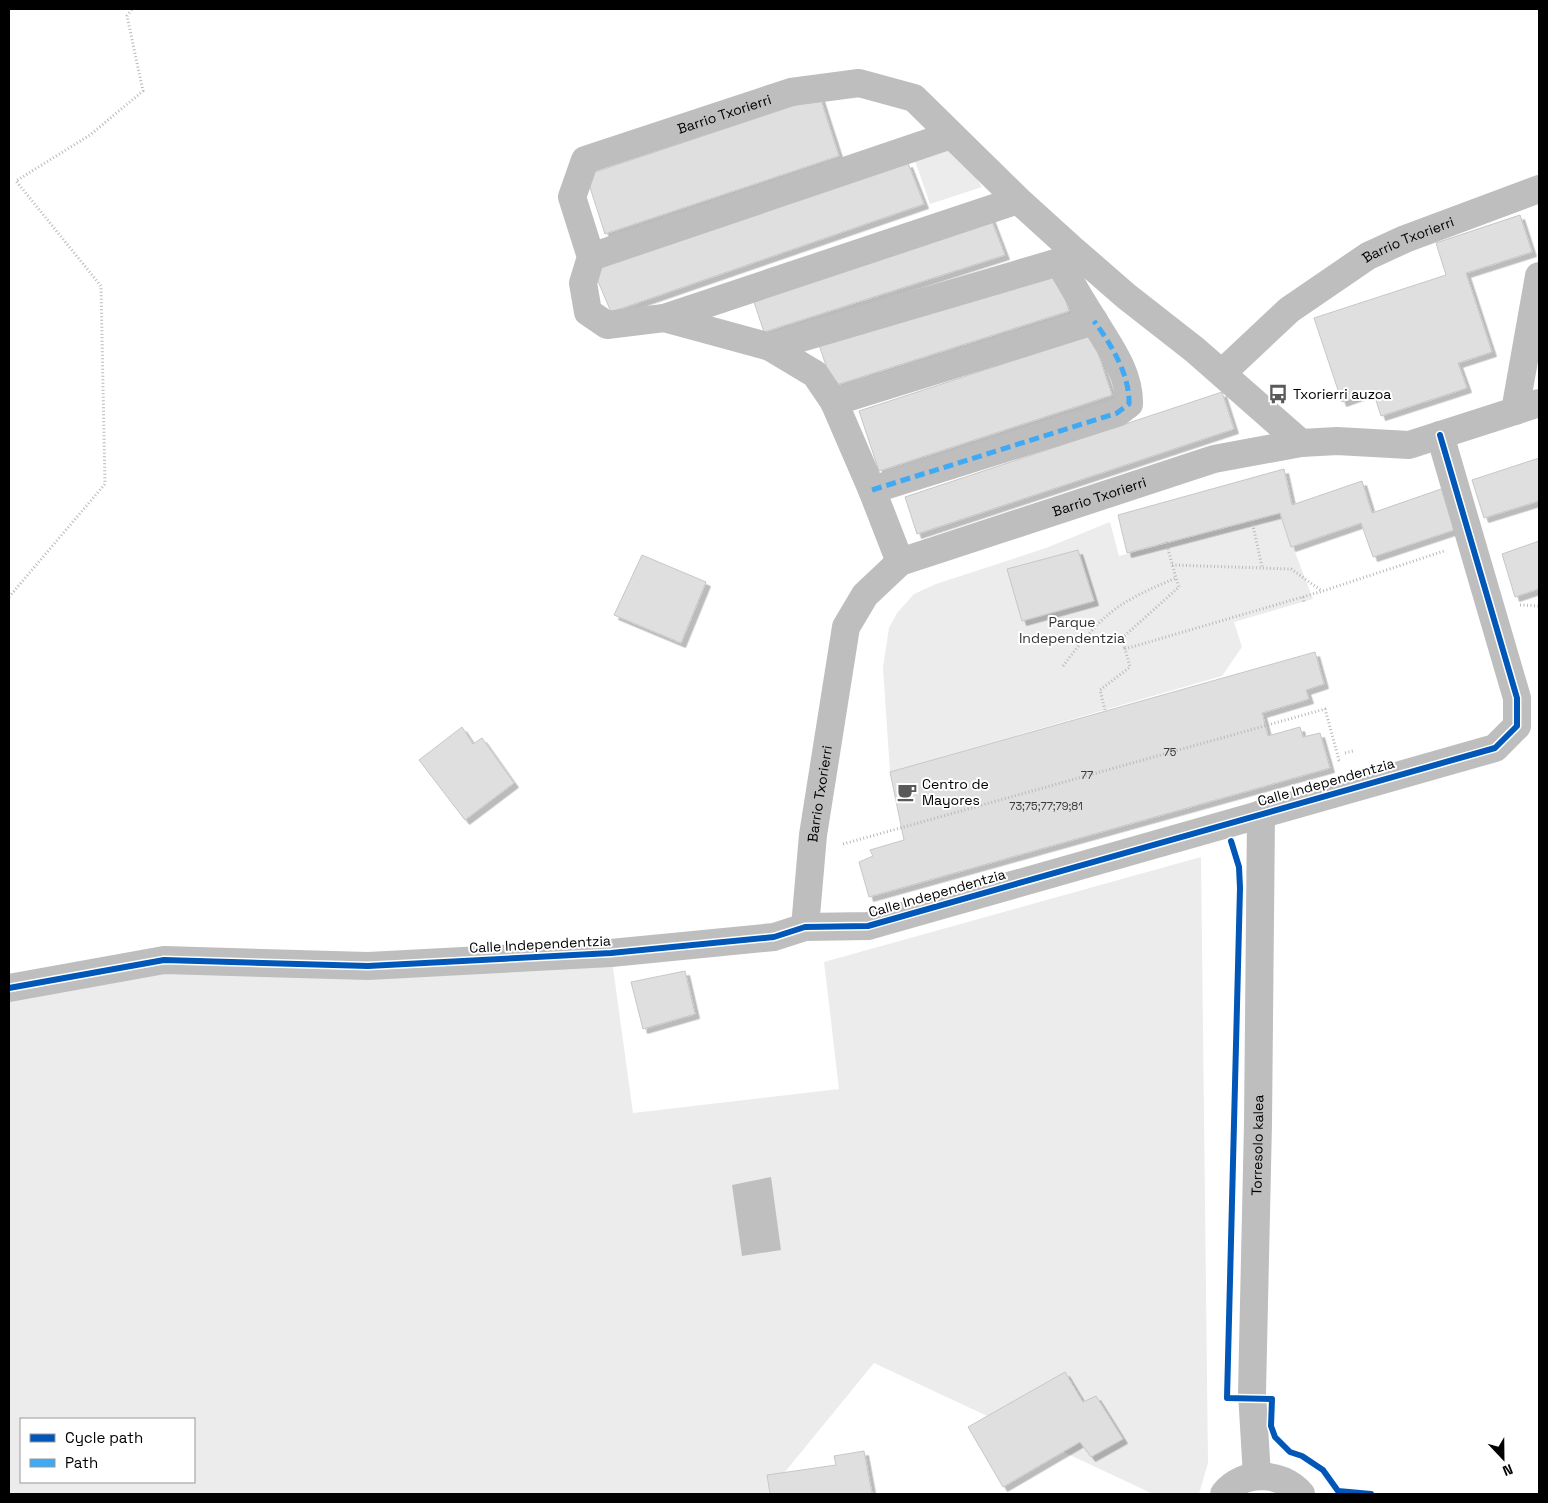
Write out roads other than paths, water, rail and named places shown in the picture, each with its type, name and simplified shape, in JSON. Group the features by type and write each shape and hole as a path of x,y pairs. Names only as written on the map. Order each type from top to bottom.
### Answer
{"street":[{"name":"Barrio Txorierri","path":"591,257 572,197 585,160 791,92 859,83 914,98 1018,200 1066,256 1126,296 1196,350 1301,443"},
{"path":"951,135 591,257 584,283 588,312 608,325 664,318 1018,200"},
{"name":"Barrio Txorierri","path":"1222,373 1290,310 1368,256 1405,239 1539,189"},
{"name":"Barrio Txorierri","path":"872,490 1117,413 1129,404 1129,388 1108,340 1094,322 1066,256"},
{"path":"770,347 1066,256"},
{"name":"Barrio Txorierri","path":"805,927 811,853 846,626 866,595 900,562 1214,459 1301,443 1337,441 1409,445 1527,407 1539,276"},
{"path":"664,318 770,347 815,374 834,402 872,490 900,562"},
{"path":"834,402 1094,322"},
{"name":"Calle Independentzia","path":"9,988 164,960 368,966 611,953 774,938 805,927 868,926 1495,748 1517,726 1517,698 1440,435"},
{"name":"Torresolo kalea","path":"1257,1476 1252,1392 1258,1124 1261,814"},
{"path":"1224,1494 1241,1480 1257,1476 1272,1477 1287,1482 1301,1494"}],"place":[{"name":"Txorierri auzoa","path":"1278,394"},
{"name":"Centro de Mayores","path":"907,792"}],"park label":[{"name":"Parque Independentzia","path":"1072,630"}]}
